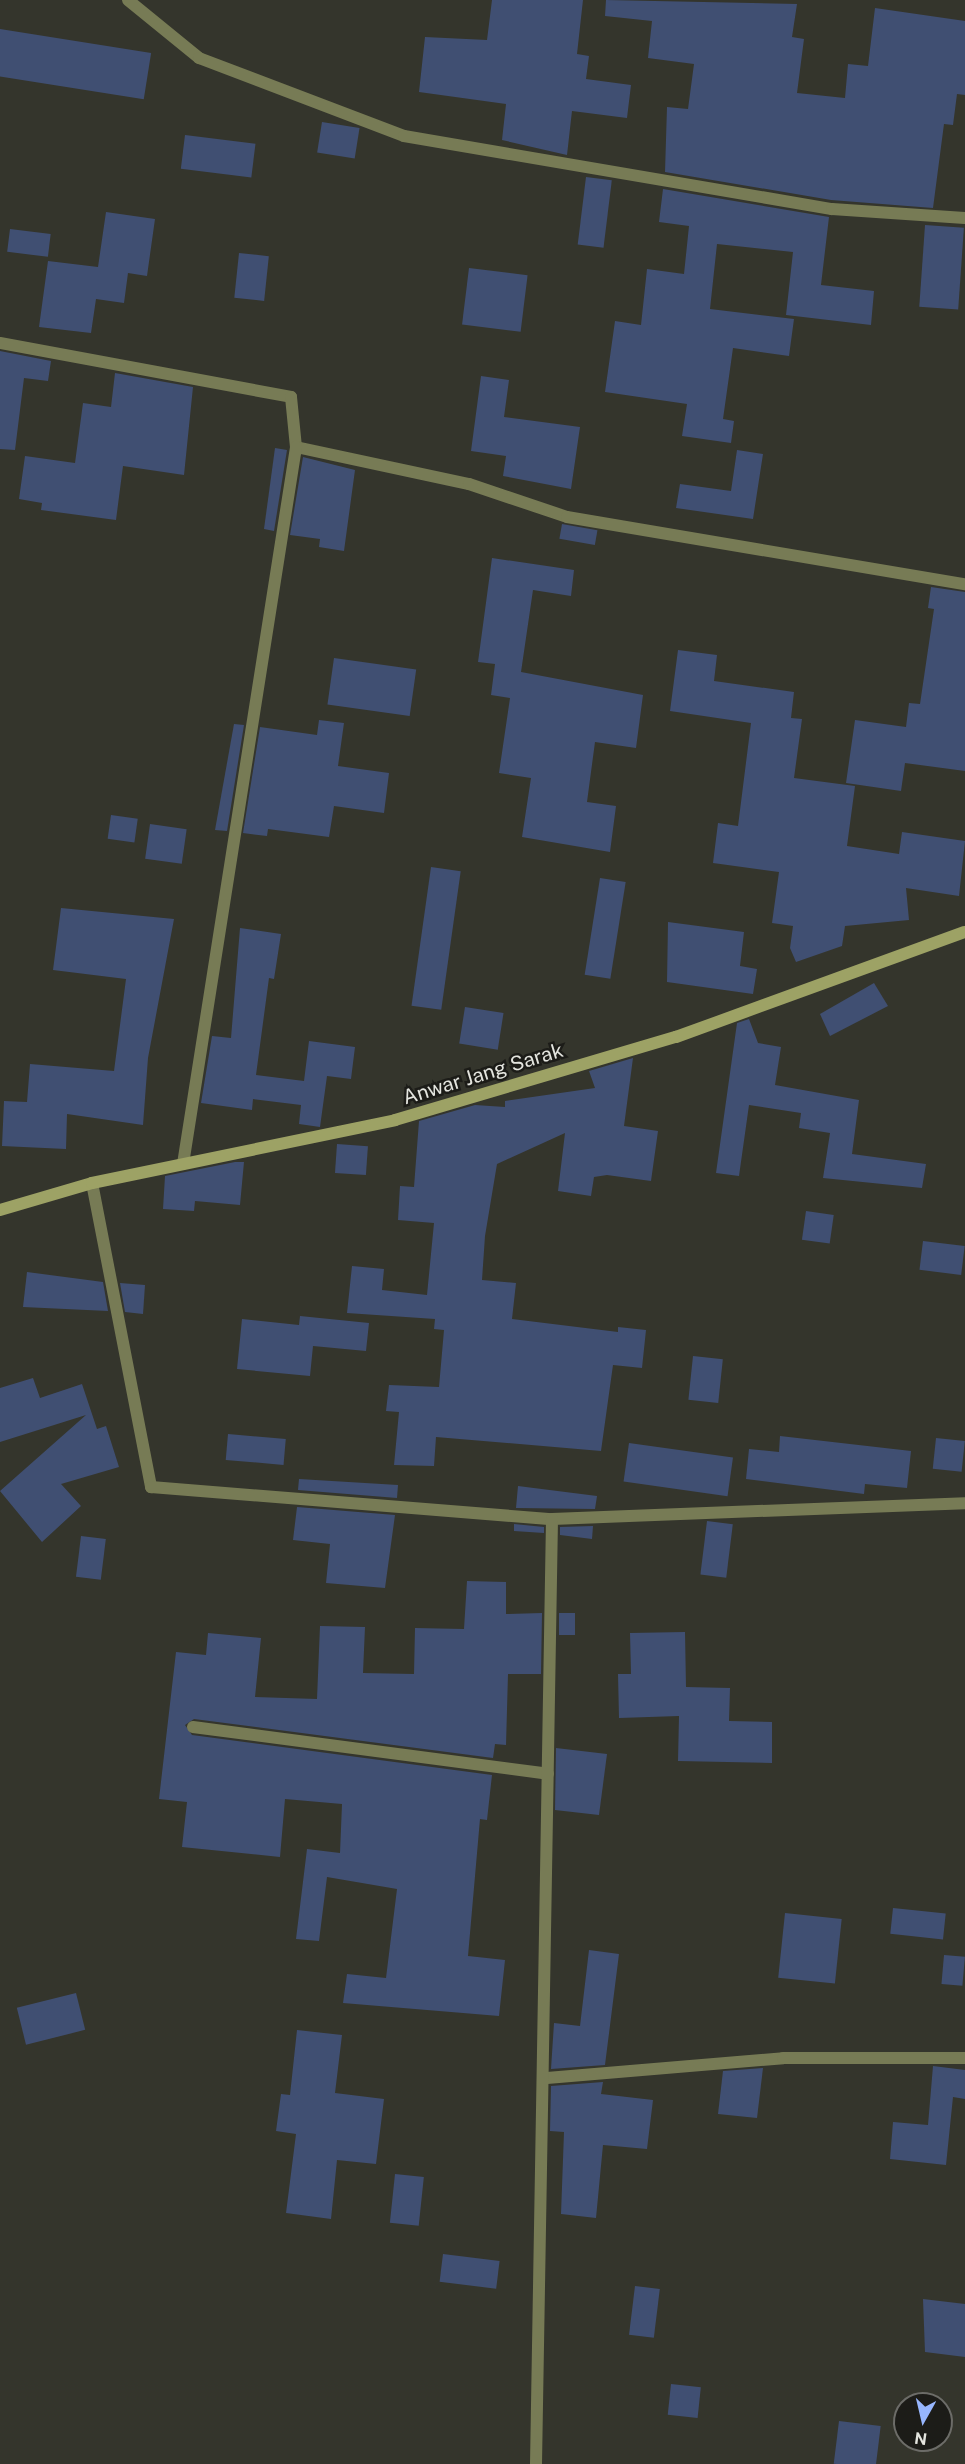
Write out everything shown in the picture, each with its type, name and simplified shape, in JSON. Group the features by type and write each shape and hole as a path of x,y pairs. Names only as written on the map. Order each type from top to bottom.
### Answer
{"main road":[{"name":"Anwar Jang Sarak","path":"0,1210 92,1183 395,1120 676,1037 965,932"}],"street":[{"path":"128,0 199,58 404,136 831,209 965,218"},
{"path":"0,343 291,397 297,447 183,1164"},
{"path":"297,447 469,484 567,517 965,584"},
{"path":"92,1183 151,1487 552,1519 965,1503"},
{"path":"536,2464 547,2078 552,1519"},
{"path":"193,1727 548,1774"},
{"path":"547,2078 783,2058 965,2058"}],"building":[{"path":"492,0 583,0 577,54 589,56 586,79 631,85 627,118 572,111 567,155 502,140 506,104 419,92 425,37 487,40"},
{"path":"606,0 797,4 792,37 804,39 797,93 845,98 848,64 868,66 875,8 965,21 965,95 957,94 953,125 944,124 933,208 831,200 665,172 667,107 688,109 694,64 648,58 652,21 605,16"},
{"path":"0,29 151,53 144,99 0,77"},
{"path":"322,122 360,128 355,159 317,153"},
{"path":"185,135 255,144 251,177 181,169"},
{"path":"586,177 612,180 604,248 578,244"},
{"path":"663,189 829,217 821,285 874,291 871,325 786,315 793,252 717,244 710,309 794,319 789,356 733,348 723,419 734,421 731,443 682,436 687,404 605,392 615,321 641,325 647,269 684,274 689,226 659,222"},
{"path":"106,212 155,219 147,276 128,273 124,303 96,299 91,333 39,327 48,261 98,267"},
{"path":"925,225 964,228 958,310 919,307"},
{"path":"10,229 51,234 48,257 7,252"},
{"path":"239,253 269,256 264,301 234,298"},
{"path":"469,268 528,275 521,332 462,325"},
{"path":"0,351 51,361 48,381 24,378 15,450 0,449"},
{"path":"115,373 193,387 184,475 123,466 116,520 41,510 42,503 19,499 25,456 75,463 83,403 111,407"},
{"path":"481,376 509,380 504,417 580,427 571,489 503,476 506,456 471,451"},
{"path":"275,448 287,450 274,531 264,529"},
{"path":"737,450 763,454 753,519 676,508 680,484 731,491"},
{"path":"303,457 355,470 344,551 319,547 320,539 290,535"},
{"path":"562,524 597,530 595,545 559,539"},
{"path":"492,558 574,570 571,596 533,590 521,672 643,695 636,748 595,742 587,802 616,806 610,852 522,837 531,778 499,773 510,698 491,695 495,664 478,662"},
{"path":"931,587 965,592 965,771 905,763 901,791 846,783 855,720 906,727 909,703 920,704 934,609 928,608"},
{"path":"678,650 717,655 714,681 794,692 791,718 802,719 794,778 855,786 847,846 899,854 902,832 965,841 959,896 906,888 909,920 845,926 842,946 796,962 790,948 793,926 772,923 779,872 713,863 718,823 738,826 751,723 670,711"},
{"path":"334,658 416,670 410,716 327,705"},
{"path":"319,720 344,723 338,766 389,773 384,813 334,806 329,837 268,829 267,836 243,833 260,727 317,735"},
{"path":"234,724 244,725 227,831 215,830"},
{"path":"111,815 138,819 134,843 108,839"},
{"path":"150,824 187,829 182,864 145,859"},
{"path":"431,867 461,871 441,1010 412,1006"},
{"path":"600,878 626,882 610,979 585,975"},
{"path":"61,908 174,919 148,1058 143,1125 67,1114 66,1149 2,1146 4,1101 27,1102 30,1064 114,1071 126,979 53,970"},
{"path":"668,922 744,932 740,966 757,969 753,994 667,982"},
{"path":"240,928 281,934 274,979 269,978 256,1075 304,1081 309,1041 355,1047 351,1079 327,1076 320,1127 299,1124 301,1105 253,1099 252,1110 201,1103 212,1036 231,1038"},
{"path":"874,983 888,1006 830,1036 820,1014"},
{"path":"465,1007 504,1013 498,1050 459,1044"},
{"path":"749,1019 758,1043 781,1047 775,1085 859,1100 852,1154 926,1164 922,1188 823,1178 830,1133 799,1128 801,1113 749,1105 739,1176 716,1173 737,1023"},
{"path":"633,1058 624,1126 658,1131 651,1181 607,1175 594,1177 591,1196 558,1191 565,1133 497,1164 485,1236 482,1280 516,1283 512,1319 618,1332 618,1327 646,1330 642,1368 613,1365 601,1451 436,1437 434,1466 394,1465 399,1412 386,1411 389,1385 439,1387 444,1330 434,1329 435,1319 347,1313 352,1266 384,1269 382,1290 427,1295 434,1223 398,1220 400,1186 414,1187 419,1121 475,1105 505,1107 505,1101 595,1088 589,1071"},
{"path":"337,1144 368,1146 366,1175 335,1173"},
{"path":"244,1162 240,1205 195,1201 194,1211 163,1209 165,1176"},
{"path":"806,1211 834,1215 830,1244 802,1240"},
{"path":"923,1241 965,1246 961,1275 919,1270"},
{"path":"27,1272 103,1282 108,1311 23,1307"},
{"path":"120,1283 145,1285 143,1314 125,1312"},
{"path":"300,1316 369,1323 366,1351 313,1346 310,1376 237,1369 242,1319 299,1325"},
{"path":"693,1356 723,1359 718,1403 688,1400"},
{"path":"33,1378 40,1398 82,1384 97,1429 106,1426 119,1467 61,1484 81,1506 42,1542 0,1491 86,1415 0,1442 0,1388"},
{"path":"228,1434 286,1439 284,1465 226,1460"},
{"path":"780,1436 911,1451 907,1488 865,1484 864,1494 746,1479 749,1449 779,1452"},
{"path":"936,1438 965,1441 962,1472 933,1469"},
{"path":"629,1443 733,1458 728,1496 624,1482"},
{"path":"299,1479 398,1485 397,1498 298,1490"},
{"path":"518,1486 597,1496 595,1509 516,1508"},
{"path":"297,1507 395,1515 385,1588 326,1583 330,1544 293,1540"},
{"path":"707,1521 733,1524 726,1578 700,1575"},
{"path":"514,1524 544,1527 544,1533 514,1531"},
{"path":"593,1526 592,1539 560,1535 560,1527"},
{"path":"81,1536 106,1539 101,1580 76,1577"},
{"path":"467,1581 506,1582 506,1614 542,1613 541,1674 508,1674 506,1745 495,1744 493,1758 194,1719 185,1725 192,1735 492,1775 487,1820 480,1819 468,1956 505,1960 499,2016 343,2003 347,1974 386,1978 397,1889 327,1877 319,1941 296,1939 307,1849 340,1853 342,1804 285,1799 280,1857 182,1847 187,1802 159,1799 176,1652 206,1655 208,1633 261,1638 255,1697 317,1699 320,1626 365,1627 363,1673 414,1674 415,1628 464,1629"},
{"path":"559,1613 575,1613 575,1635 559,1635"},
{"path":"685,1632 686,1687 730,1688 729,1721 772,1722 772,1763 678,1761 679,1716 619,1718 618,1674 631,1674 630,1633"},
{"path":"556,1748 607,1754 599,1815 555,1810"},
{"path":"893,1908 946,1914 943,1939 890,1934"},
{"path":"785,1913 842,1919 835,1984 778,1978"},
{"path":"589,1950 619,1954 605,2065 551,2069 554,2023 580,2026"},
{"path":"944,1955 965,1957 962,1986 941,1984"},
{"path":"76,1993 85,2030 26,2045 17,2008"},
{"path":"297,2030 342,2035 335,2093 384,2099 376,2164 337,2160 331,2219 286,2213 296,2134 276,2131 281,2094 290,2095"},
{"path":"933,2066 965,2070 965,2099 953,2097 946,2165 890,2159 893,2122 928,2125"},
{"path":"763,2068 757,2118 718,2114 723,2071"},
{"path":"603,2082 601,2094 653,2100 647,2149 603,2145 596,2218 561,2214 564,2132 550,2131 551,2086"},
{"path":"395,2174 424,2177 419,2226 390,2223"},
{"path":"443,2254 500,2261 496,2289 440,2282"},
{"path":"635,2286 660,2289 654,2338 629,2335"},
{"path":"923,2299 965,2304 965,2357 925,2352"},
{"path":"671,2384 701,2387 698,2418 668,2415"},
{"path":"839,2421 881,2426 876,2464 834,2464"}]}
